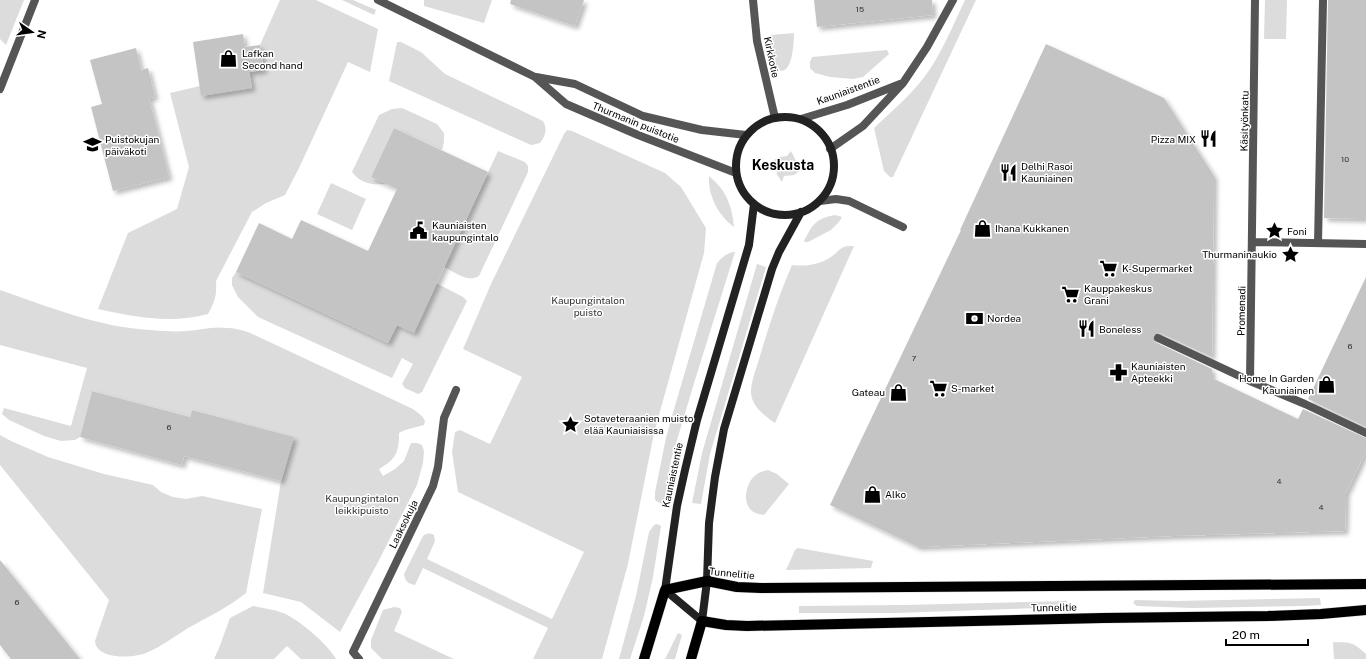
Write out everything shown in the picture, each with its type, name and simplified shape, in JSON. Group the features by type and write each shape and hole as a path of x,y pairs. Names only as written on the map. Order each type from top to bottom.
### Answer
{"main road":[{"path":"788,117 801,120 811,124 826,139 833,158 834,168 832,178 827,191 820,201 801,212 784,215 769,212 754,204 742,191 736,173 735,163 737,153 746,135 754,127 764,121 788,117"},
{"name":"Kauniaistentie","path":"644,659 665,590 676,512 684,470 697,420 749,244 754,204"},
{"path":"691,659 702,621 708,581 709,523 715,477 724,429 772,269 779,252 801,212"},
{"name":"Tunnelitie","path":"665,590 708,581 737,587 762,588 1366,584"},
{"path":"665,590 702,621"},
{"name":"Tunnelitie","path":"702,621 726,625 747,626 1096,618 1268,616 1321,614 1366,610"}],"street":[{"path":"0,89 35,0"},
{"name":"Thurmanin puistotie","path":"378,0 535,77 566,104 638,135 736,173"},
{"name":"Kirkkotie","path":"754,0 757,41 775,118"},
{"name":"Kauniaistentie","path":"830,149 863,126 903,82 927,47 953,0"},
{"name":"Käsityönkatu","path":"1252,242 1256,0"},
{"path":"1318,243 1324,0"},
{"name":"Thurmanin puistotie","path":"535,77 575,84 643,116 702,130 746,135"},
{"name":"Kauniaistentie","path":"801,120 847,105 903,82"},
{"path":"820,201 836,199 849,201 903,227"},
{"path":"1252,242 1366,244"},
{"name":"Promenadi","path":"1250,381 1252,242"},
{"path":"1158,338 1366,433"},
{"name":"Laaksokuja","path":"359,659 353,652 433,486 438,467 444,418 456,390"}],"green space":[{"path":"0,0 24,0 6,45 0,39"},
{"path":"280,0 316,0 378,29 370,72 348,62 285,195 266,203 252,212 216,281 215,298 208,314 180,319 167,319 139,317 98,309 128,233 177,209 189,167 170,93 200,86 252,88 249,72 264,70 260,45"},
{"path":"342,0 353,0 376,10 374,15"},
{"path":"424,0 492,0 484,23 424,6"},
{"path":"965,0 976,0 893,177 890,177 884,171 874,128 904,100 930,69 940,53"},
{"path":"1265,0 1287,0 1286,39 1264,39"},
{"path":"794,33 791,60 785,70 780,71 774,67 770,35"},
{"path":"397,42 401,42 421,52 445,74 543,121 545,133 540,143 531,145 389,81"},
{"path":"887,50 889,54 863,77 853,79 830,77 815,73 810,68 812,57"},
{"path":"402,108 437,124 444,133 442,150 394,128 371,177 386,184 371,184 359,179 352,172 379,115 392,109"},
{"name":"Kaupungintalon puisto","path":"567,130 665,173 681,187 706,228 704,253 654,433 628,564 602,659 533,659 548,628 423,568 415,585 407,582 404,574 423,536 432,534 434,535 435,541 427,559 552,619 584,552 458,492 452,452 455,432 460,430 490,444 522,377 463,349 491,284"},
{"path":"498,151 525,162 528,166 528,172 479,276 475,278 466,278 444,267"},
{"path":"791,151 796,161 796,169 801,170 794,175 784,176 782,182 777,175 776,165 771,162 779,157 787,156"},
{"path":"709,176 720,187 727,198 732,212 734,227 723,217 712,198"},
{"path":"331,183 366,199 352,230 317,214"},
{"path":"835,215 842,217 831,230 808,242 804,241 815,223 823,218"},
{"path":"854,246 775,423 763,414 753,402 751,388 771,321 787,276 792,265 803,266 820,262 835,254 842,248"},
{"path":"735,252 671,460 664,505 656,501 655,492 672,416 717,263 727,254"},
{"path":"757,264 766,267 710,454 701,504 692,503 702,453"},
{"path":"236,272 388,343 397,325 413,332 436,283 463,297 467,301 422,392 418,394 405,388 402,384 413,364 402,358 392,378 258,317 238,297 232,285 232,278"},
{"name":"Kaupungintalon leikkipuisto","path":"0,290 93,321 112,325 159,331 192,331 222,328 248,332 413,409 422,416 425,421 424,425 399,433 398,446 395,455 389,462 379,469 383,476 395,469 404,461 411,443 422,445 424,451 423,463 417,485 377,564 340,632 301,602 263,593 281,481 293,437 192,410 190,417 92,391 80,437 75,440 61,441 44,436 9,420 2,414 4,408 71,426 87,368 0,345"},
{"path":"0,435 48,457 104,474 153,485 161,492 173,497 186,499 202,496 262,509 246,593 157,648 146,653 124,657 115,656 101,651 97,647 95,641 109,600 0,465"},
{"path":"768,470 777,474 789,484 764,515 751,510 746,501 746,496 748,486 753,478 759,473"},
{"path":"657,524 661,526 653,577 644,616 630,659 619,659 636,596 649,532 654,525"},
{"path":"798,548 873,561 871,568 786,570 795,550"},
{"path":"1320,598 1321,605 1304,606 1192,608 1137,606 1133,603 1135,600 1176,601"},
{"path":"1067,601 1068,607 896,613 799,613 799,606"},
{"path":"253,606 289,616 320,639 336,659 301,659 287,646 274,659 214,659 230,618"},
{"path":"394,607 400,608 402,612 394,631 454,659 382,659 371,648 371,640 383,610"},
{"path":"678,633 682,635 675,659 665,659"},
{"path":"1333,642 1354,645 1366,654 1366,659 1334,659"}],"building":[{"path":"511,0 584,0 575,26 510,4"},
{"path":"814,0 932,0 933,15 817,27"},
{"path":"1328,0 1366,0 1366,219 1324,218"},
{"name":"Lafkan Second hand","path":"243,34 245,47 260,45 264,70 249,72 252,88 201,96 193,42"},
{"name":"Kauppakeskus Grani","path":"1046,44 1164,98 1214,176 1212,357 1160,333 1153,336 1153,341 1212,369 1212,378 1298,419 1303,409 1366,438 1366,451 1346,493 1345,531 1172,536 918,547 830,505 961,230"},
{"path":"136,48 141,70 148,68 155,97 149,98 169,177 113,191 91,107 102,104 90,60"},
{"name":"Kauniaisten kaupungintalo","path":"394,128 488,172 414,333 397,325 388,343 236,272 259,223 292,239 301,220 368,251 397,189 371,177"},
{"path":"1366,277 1366,427 1308,399"},
{"path":"92,391 190,417 192,410 294,437 281,481 184,456 182,465 80,437"},
{"path":"0,560 80,659 11,659 0,645"}],"place":[{"name":"Lafkan Second hand","path":"229,59"},
{"name":"Pizza MIX","path":"1209,139"},
{"name":"Puistokujan päiväkoti","path":"92,145"},
{"name":"Delhi Rasoi Kauniainen","path":"1008,172"},
{"name":"Ihana Kukkanen","path":"982,228"},
{"name":"Kauniaisten kaupungintalo","path":"419,231"},
{"name":"Foni","path":"1274,231"},
{"name":"Thurmaninaukio","path":"1290,254"},
{"name":"K-Supermarket","path":"1109,268"},
{"name":"Kauppakeskus Grani","path":"1071,294"},
{"name":"Nordea","path":"974,318"},
{"name":"Boneless","path":"1086,329"},
{"name":"Kauniaisten Apteekki","path":"1118,372"},
{"name":"Home In Garden Kauniainen","path":"1327,384"},
{"name":"S-market","path":"938,388"},
{"name":"Gateau","path":"898,392"},
{"name":"Sotaveteraanien muisto elää Kauniaisissa","path":"571,424"},
{"name":"Alko","path":"872,494"}],"district":[{"name":"Keskusta","path":"783,165"}]}
